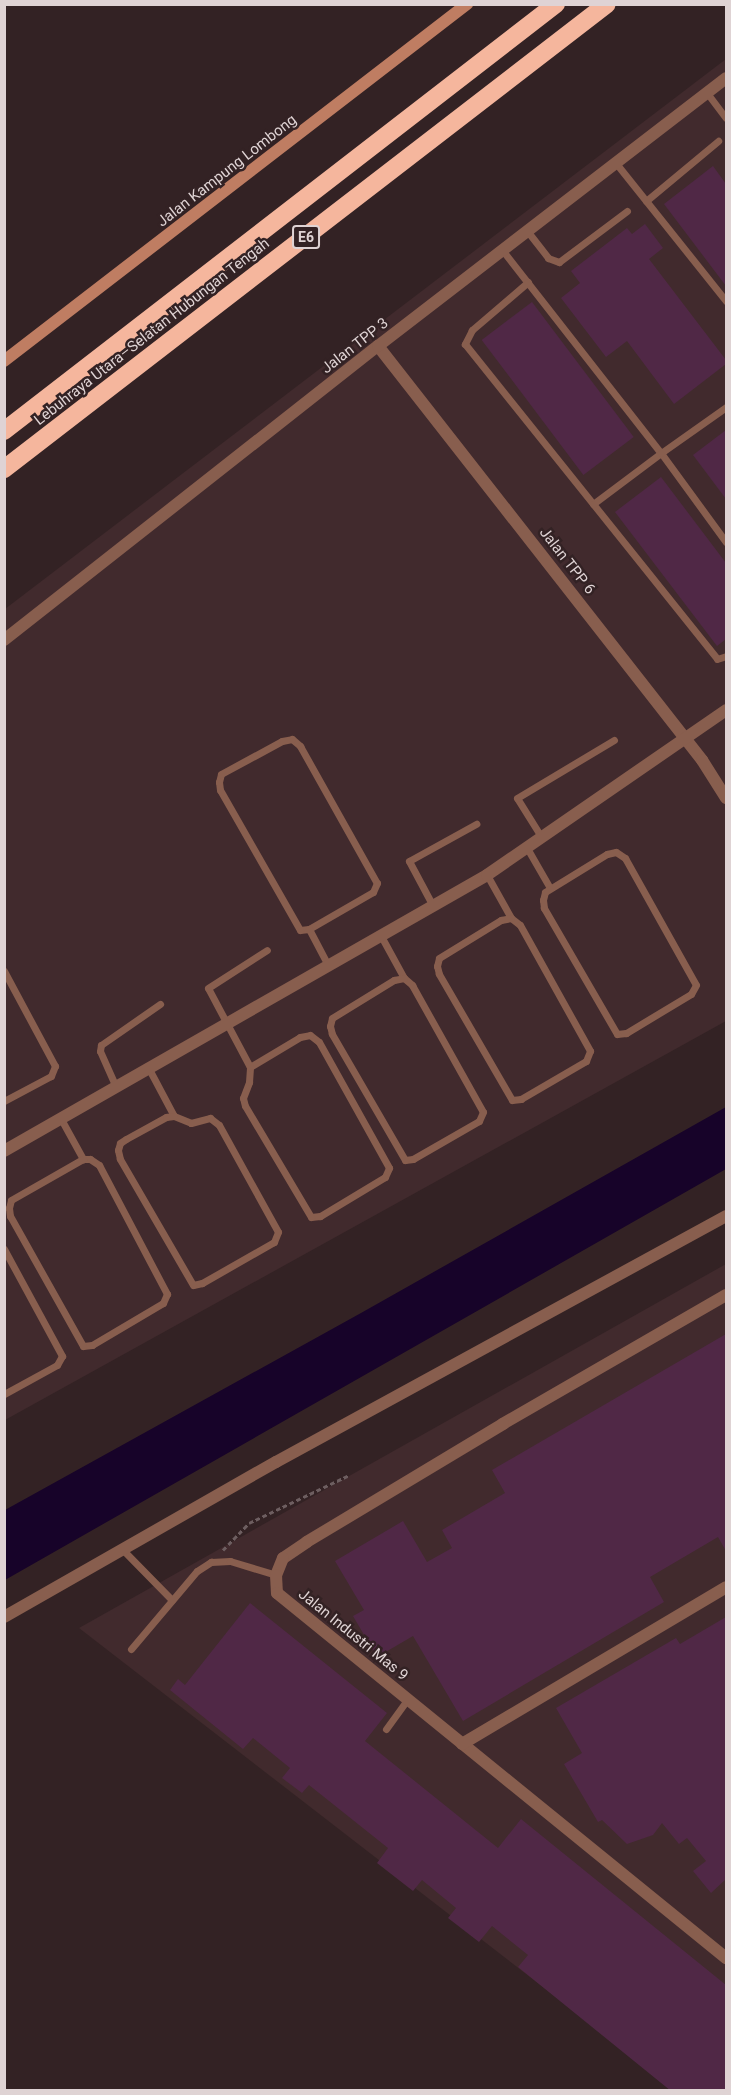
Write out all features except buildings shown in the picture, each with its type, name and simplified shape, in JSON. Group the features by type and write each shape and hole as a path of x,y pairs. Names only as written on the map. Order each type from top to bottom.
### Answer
{"highway":[{"name":"Lebuhraya Utara–Selatan Hubungan Tengah","path":"4,431 556,4"},
{"name":"Lebuhraya Utara–Selatan Hubungan Tengah","path":"4,469 607,4"}],"street":[{"name":"Jalan Kampung Lombong","path":"4,361 467,4"},
{"name":"Jalan TPP 3","path":"4,640 378,346 726,78"},
{"name":"Jalan TPP 6","path":"378,346 687,740 726,798"},
{"path":"4,1151 487,874 687,740 726,710"},
{"path":"4,1617 276,1462 726,1216"},
{"path":"276,1575 283,1558 307,1542 503,1424 726,1295"},
{"name":"Jalan Industri Mas 9","path":"276,1575 277,1593 726,1958"},
{"path":"462,1744 726,1587"}],"lane":[{"path":"706,93 726,118"},
{"path":"646,201 718,141"},
{"path":"615,162 726,301"},
{"path":"528,232 548,258 559,262 627,211"},
{"path":"503,251 661,453 726,542"},
{"path":"528,282 472,330 465,344 717,659 726,656"},
{"path":"593,504 726,407"},
{"path":"292,739 300,746 377,883 373,892 309,928 300,930 295,924 220,790 219,782 221,774 282,741 292,739"},
{"path":"542,838 517,798 614,740"},
{"path":"433,906 409,861 476,824"},
{"path":"527,848 550,888"},
{"path":"616,852 625,858 696,985 691,994 626,1033 617,1034 544,908 545,892 550,888 607,854 616,852"},
{"path":"487,874 511,918 520,925 590,1051 586,1061 521,1099 512,1100 444,984 437,966 439,958 501,920 511,918"},
{"path":"309,928 328,965"},
{"path":"381,936 404,978 412,985 483,1112 479,1121 413,1159 405,1160 337,1044 330,1026 332,1018 394,981 404,978"},
{"path":"250,1066 300,1037 310,1035 319,1041 389,1168 385,1178 320,1216 311,1217 245,1106 243,1098 249,1082 250,1066 208,988 267,950"},
{"path":"4,971 55,1066 51,1076 4,1101"},
{"path":"116,1088 100,1051 101,1045 160,1004"},
{"path":"149,1069 174,1116 191,1123 210,1118 219,1125 278,1232 273,1242 202,1283 193,1285 120,1159 118,1150 120,1143 126,1139 174,1116"},
{"path":"61,1119 83,1159"},
{"path":"83,1159 90,1159 99,1166 167,1294 163,1303 92,1345 83,1346 10,1216 9,1208 11,1200 83,1159"},
{"path":"4,1249 62,1356 57,1365 4,1394"},
{"path":"123,1550 172,1600"},
{"path":"131,1649 197,1571 211,1562 230,1561 276,1575"},
{"path":"386,1729 408,1699"}],"path":[{"path":"211,1562 249,1523 349,1475"}],"shaded area":[{"path":"726,59 726,1021 5,1420 5,609"},
{"path":"726,1107 726,1169 5,1580 5,1510"},
{"path":"726,1264 726,2090 676,2090 79,1628"}]}
